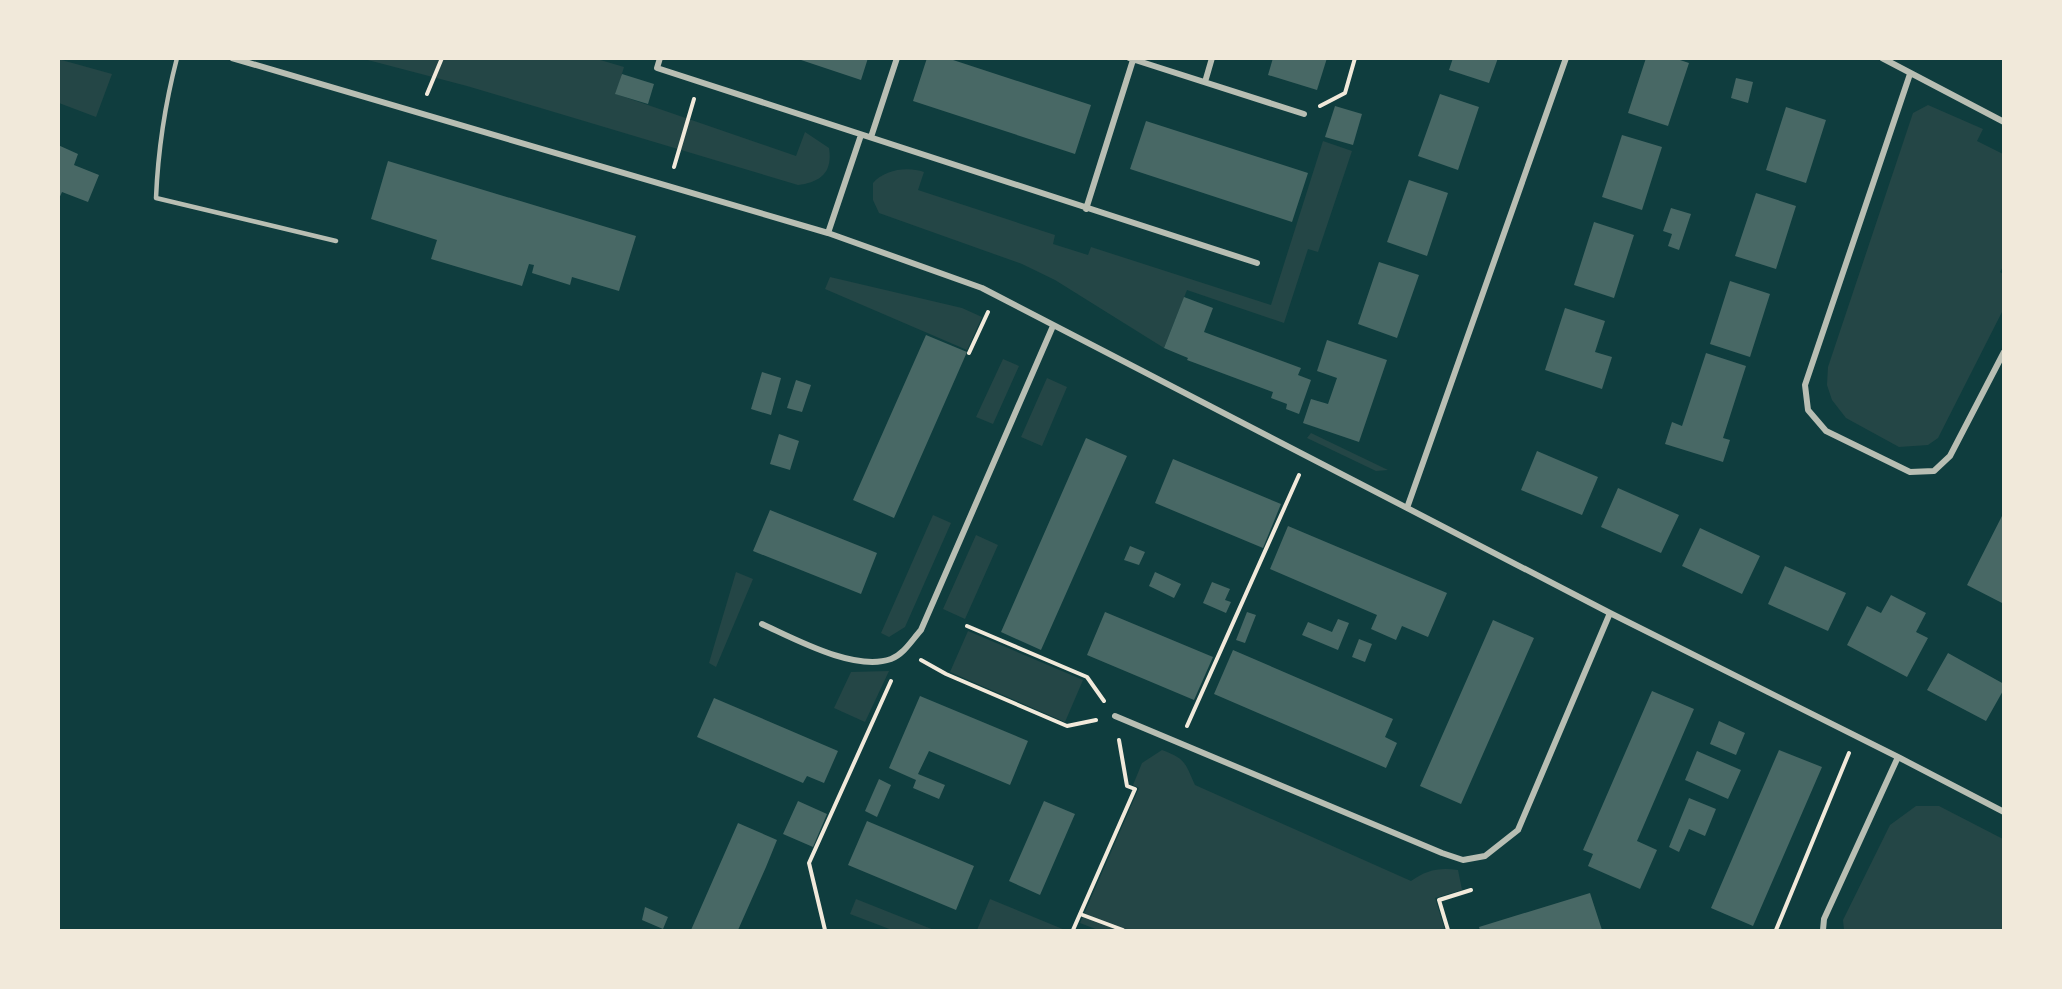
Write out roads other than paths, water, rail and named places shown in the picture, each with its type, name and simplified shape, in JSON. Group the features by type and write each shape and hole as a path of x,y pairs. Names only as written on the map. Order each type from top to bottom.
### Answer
{"street":[{"path":"232,58 828,233 982,288 1610,613 2004,812"},
{"path":"660,58 657,68 1257,263"},
{"path":"871,137 897,58"},
{"path":"1205,82 1212,58"},
{"path":"1407,508 1566,58"},
{"path":"1882,58 2004,122"},
{"path":"1086,209 1131,59 1304,114"},
{"path":"1910,74 1806,385 1808,410 1826,431 1910,472 1934,471 1950,456 2004,352"},
{"path":"828,233 861,135"},
{"path":"762,624 831,654 860,662 890,659 904,650 921,630 1053,326"},
{"path":"1115,716 1442,853 1463,860 1485,856 1518,830 1610,613"},
{"path":"1823,930 1824,919 1898,757"}],"lane":[{"path":"177,58 167,95 157,164 156,198 336,241"}]}
